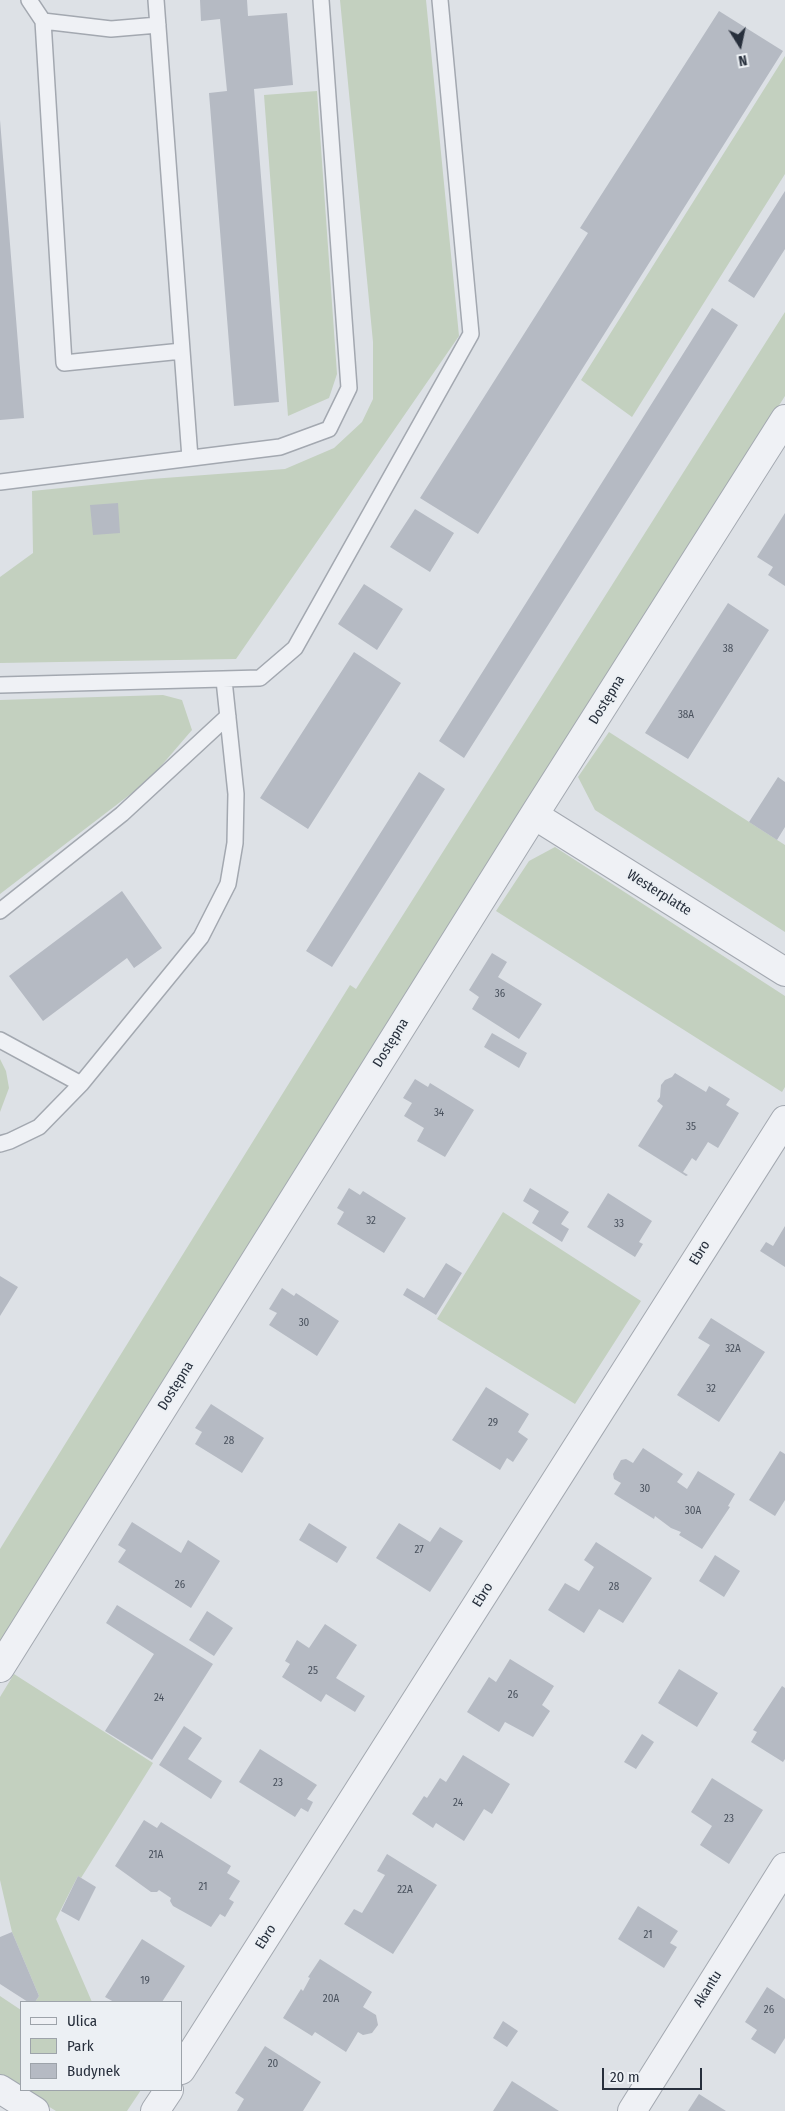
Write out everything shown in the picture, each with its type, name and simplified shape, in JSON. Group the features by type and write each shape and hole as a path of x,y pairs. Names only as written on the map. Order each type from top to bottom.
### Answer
{"street":[{"name":"Dostępna","path":"0,1668 534,815 785,419"},
{"name":"Westerplatte","path":"534,815 785,972"},
{"name":"Ebro","path":"182,2068 785,1120"},
{"name":"Akantu","path":"632,2111 785,1867"},
{"path":"0,2089 35,2111"},
{"path":"155,2111 168,2091"}],"lane":[{"path":"29,0 43,21 64,363 182,351"},
{"path":"156,0 190,458"},
{"path":"0,482 280,448 329,429 349,388 321,0"},
{"path":"0,685 260,678 295,648 470,334 440,0"},
{"path":"43,21 111,29 158,25"},
{"path":"0,1144 39,1126 81,1084 201,937 228,884 235,843 236,794 224,680"},
{"path":"0,911 122,814 228,716"},
{"path":"2,1038 81,1084"}],"green space":[{"path":"340,0 426,0 459,336 236,659 0,663 0,577 33,553 32,491 151,479 285,469 334,448 362,422 373,399 373,342"},
{"path":"785,56 785,174 632,417 581,380"},
{"path":"317,91 337,374 329,398 288,416 264,95"},
{"path":"785,312 785,396 0,1641 0,1549 350,985 356,989"},
{"path":"163,695 182,700 192,730 149,780 0,894 0,700"},
{"path":"609,732 785,845 785,932 595,810 578,777"},
{"path":"555,847 785,996 785,1087 782,1092 496,911 529,861"},
{"path":"0,1059 6,1071 9,1088 0,1112"},
{"path":"503,1212 641,1301 575,1404 437,1319"},
{"path":"14,1674 153,1763 81,1878 78,1876 56,1919 92,2001 36,2001 39,1996 12,1932 0,1880 0,1697"},
{"path":"0,1996 20,2009 20,2088 0,2076"},
{"path":"24,2091 140,2091 127,2111 56,2111"}],"building":[{"path":"200,0 247,0 248,16 287,13 293,85 254,89 279,402 234,406 209,93 227,91 220,19 201,21"},
{"path":"719,11 783,51 478,534 420,498 588,233 580,228"},
{"path":"0,120 24,418 0,420"},
{"path":"785,191 785,249 754,298 728,281"},
{"path":"712,308 738,325 464,758 439,741"},
{"path":"118,503 120,533 93,535 90,505"},
{"path":"415,509 454,533 430,572 390,547"},
{"path":"785,513 785,586 768,575 773,567 757,557"},
{"path":"364,584 403,609 377,650 338,624"},
{"path":"728,603 769,630 688,759 645,733"},
{"path":"354,652 401,683 308,829 260,798"},
{"path":"419,772 445,789 332,967 306,951"},
{"path":"778,777 785,782 785,827 777,840 749,822"},
{"path":"122,891 162,948 134,968 127,958 43,1021 9,976"},
{"path":"492,953 507,962 498,977 542,1004 519,1039 472,1009 479,997 469,990"},
{"path":"492,1033 527,1053 519,1068 484,1047"},
{"path":"675,1073 706,1092 709,1086 730,1099 726,1105 739,1113 718,1148 708,1142 696,1161 692,1158 683,1172 688,1175 686,1176 638,1146 663,1106 657,1101 660,1097 661,1085"},
{"path":"415,1079 428,1087 430,1083 474,1110 445,1157 417,1141 424,1128 404,1116 412,1103 403,1098"},
{"path":"349,1188 360,1195 363,1191 406,1218 384,1253 337,1224 344,1212 337,1208"},
{"path":"530,1188 569,1212 561,1224 569,1229 562,1242 532,1223 539,1211 523,1201"},
{"path":"608,1193 652,1221 639,1242 643,1244 635,1257 587,1227"},
{"path":"785,1226 785,1267 760,1251 766,1242 773,1246"},
{"path":"446,1263 462,1273 436,1315 403,1295 407,1288 424,1298"},
{"path":"0,1276 18,1287 0,1316"},
{"path":"282,1288 294,1296 296,1293 339,1321 317,1356 269,1325 277,1313 269,1309"},
{"path":"711,1318 765,1352 719,1422 677,1395 710,1345 698,1338"},
{"path":"486,1387 529,1414 518,1432 528,1439 513,1462 507,1458 500,1470 452,1440"},
{"path":"211,1404 264,1438 242,1473 195,1444 202,1432 195,1428"},
{"path":"643,1448 683,1474 677,1482 687,1489 698,1471 735,1494 728,1506 730,1507 702,1549 679,1535 681,1532 671,1528 655,1516 654,1519 614,1494 621,1483 614,1479 613,1474 621,1460 626,1459 633,1463"},
{"path":"780,1451 785,1454 785,1500 775,1516 749,1500"},
{"path":"132,1522 181,1553 188,1540 220,1561 191,1608 118,1562 126,1550 118,1545"},
{"path":"309,1523 347,1547 337,1563 299,1540"},
{"path":"399,1523 430,1542 440,1527 463,1541 430,1592 376,1558"},
{"path":"596,1542 652,1578 623,1623 599,1609 584,1633 548,1610 565,1583 579,1591 594,1567 584,1560"},
{"path":"715,1555 740,1571 724,1597 699,1581"},
{"path":"117,1605 213,1664 152,1760 105,1731 154,1654 106,1623"},
{"path":"207,1611 233,1628 214,1656 189,1640"},
{"path":"325,1624 357,1645 336,1678 365,1696 355,1712 326,1694 321,1702 282,1677 290,1664 285,1661 297,1640 309,1648"},
{"path":"510,1659 554,1686 542,1705 550,1711 533,1737 505,1722 499,1732 467,1712 489,1677 496,1682"},
{"path":"679,1669 718,1693 697,1727 658,1703"},
{"path":"782,1686 785,1688 785,1759 783,1762 751,1742 757,1732 753,1730"},
{"path":"184,1726 202,1738 188,1759 222,1781 211,1799 159,1765"},
{"path":"642,1734 654,1742 636,1769 624,1762"},
{"path":"260,1749 317,1785 307,1799 313,1802 308,1812 301,1808 295,1817 239,1782"},
{"path":"463,1755 510,1784 492,1814 484,1809 464,1841 436,1823 433,1828 412,1814 424,1796 427,1798 440,1778 446,1782"},
{"path":"712,1778 763,1810 729,1864 700,1845 712,1826 691,1812"},
{"path":"144,1820 157,1828 161,1822 231,1866 227,1873 240,1881 229,1899 234,1902 225,1917 220,1914 211,1927 173,1906 170,1901 171,1898 159,1890 151,1892 115,1866"},
{"path":"387,1854 437,1885 393,1954 344,1924 354,1909 362,1913 385,1875 377,1871"},
{"path":"78,1876 96,1887 79,1921 61,1911"},
{"path":"638,1906 678,1931 670,1943 677,1947 664,1968 618,1939"},
{"path":"12,1932 39,1996 36,2001 26,2001 0,1984 0,1937"},
{"path":"142,1939 185,1966 163,2001 112,2001 105,1997"},
{"path":"320,1959 372,1992 363,2007 376,2015 378,2025 372,2033 363,2035 358,2032 346,2052 315,2032 312,2036 283,2018 301,1989 303,1991 310,1978 308,1977"},
{"path":"767,1987 785,1999 785,2038 775,2054 751,2039 757,2030 745,2022"},
{"path":"503,2021 518,2031 507,2047 493,2038"},
{"path":"265,2046 321,2082 303,2111 237,2111 244,2099 235,2093"},
{"path":"512,2081 559,2111 493,2111"},
{"path":"699,2094 726,2111 688,2111"}]}
